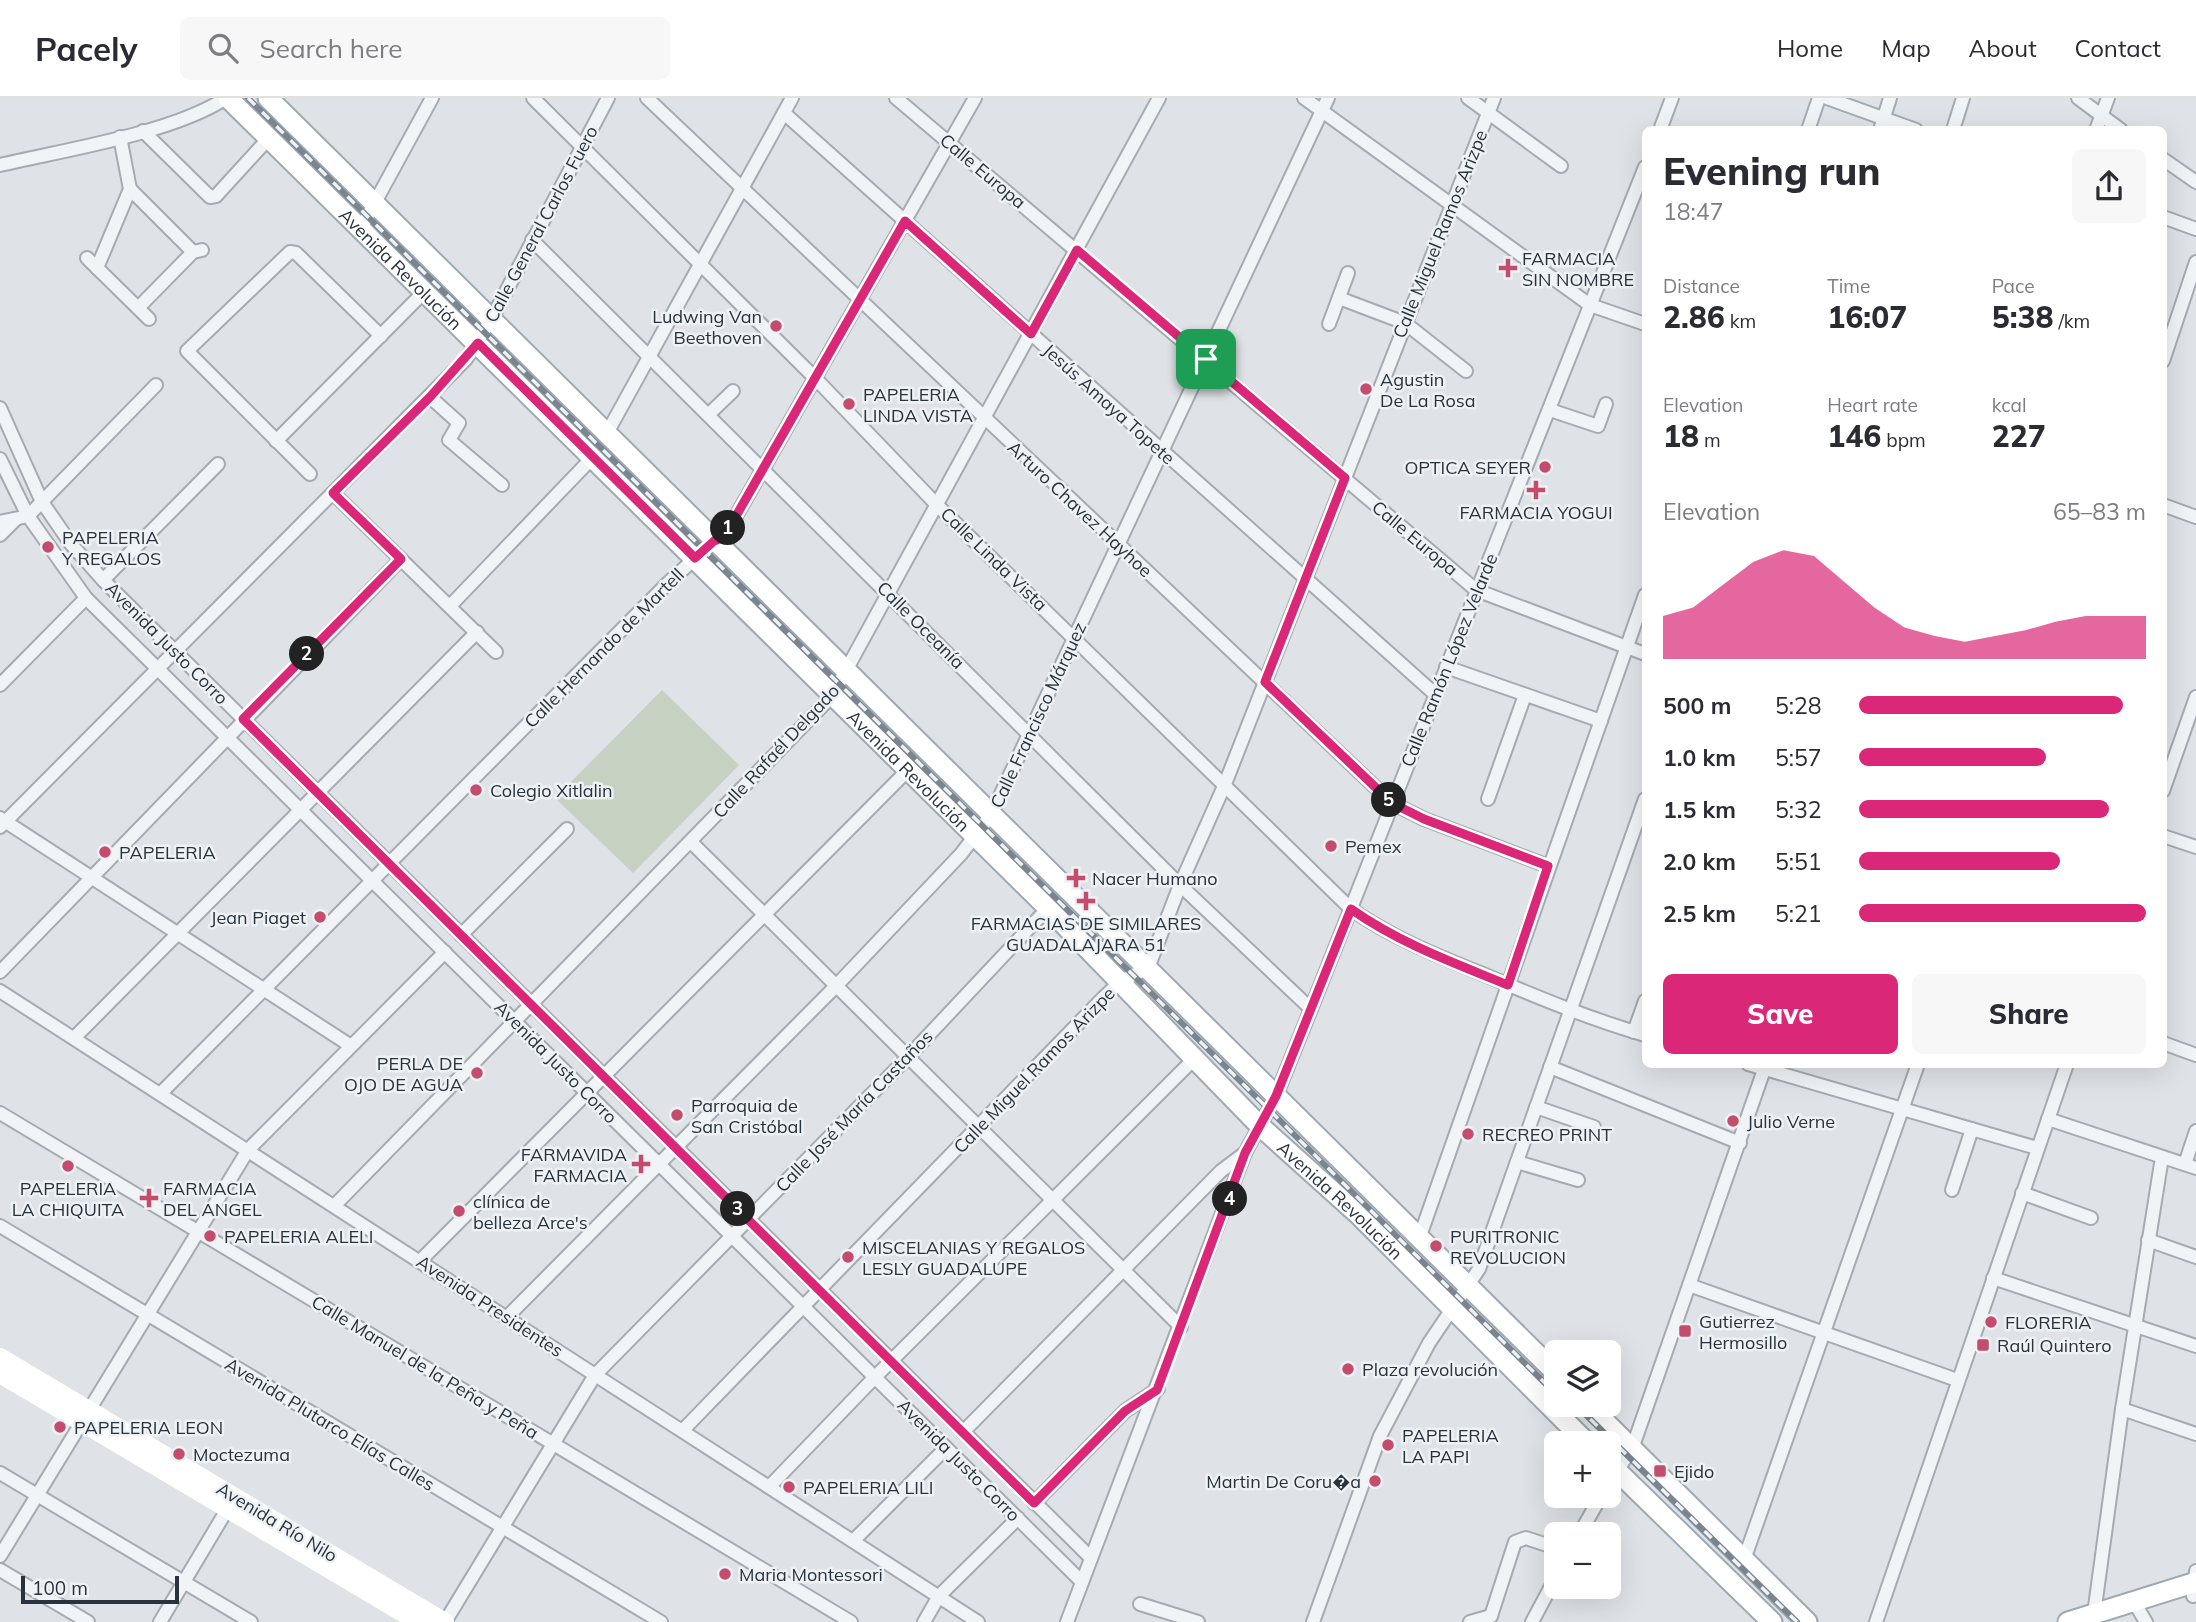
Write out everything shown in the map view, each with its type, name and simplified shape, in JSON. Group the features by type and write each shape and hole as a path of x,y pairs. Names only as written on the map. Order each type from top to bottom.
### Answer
{"main road":[{"name":"Avenida Revolución","path":"227,98 594,456 1121,981 1260,1126 1360,1216 1575,1431"},
{"name":"Avenida Revolución","path":"268,98 1544,1361"},
{"name":"Avenida Río Nilo","path":"0,1357 228,1508 418,1622"},
{"name":"Avenida Río Nilo","path":"0,1374 85,1415 445,1622"},
{"path":"1600,1417 1807,1622"},
{"path":"1621,1480 1772,1622"},
{"path":"2068,1622 2141,1612 2195,1585"}],"street":[{"path":"0,165 143,131 213,107 227,98"},
{"path":"361,228 432,98"},
{"name":"Calle Linda Vista","path":"533,98 815,377 936,504 1075,636 1351,909 1377,928 1415,946 1570,1010 1640,1033"},
{"name":"Calle General Carlos Fuero","path":"2,822 430,397 478,343 608,98"},
{"name":"Arturo Chavez Hayhoe","path":"647,98 1392,803 1424,819 1548,866"},
{"path":"607,433 792,98"},
{"name":"Calle Europa","path":"896,98 1476,590 1642,653"},
{"name":"Calle Hernando de Martell","path":"160,1093 695,558 714,541 724,537 975,98"},
{"name":"Calle Rafaél Delgado","path":"335,1205 832,695 1159,98"},
{"path":"1304,98 1590,305 1642,323"},
{"name":"Calle Francisco Márquez","path":"507,1317 836,986 975,836 991,815 1328,98"},
{"path":"1468,98 1561,166"},
{"name":"Calle Miguel Ramos Arizpe","path":"683,1430 1121,981 1148,968 1180,885 1225,784 1494,98"},
{"path":"1662,126 1672,98"},
{"path":"1809,126 1819,98"},
{"path":"1827,98 1882,124 1890,98"},
{"path":"1954,126 1964,98"},
{"path":"2078,98 2115,126"},
{"path":"2097,126 2108,98"},
{"name":"Jesús Amaya Topete","path":"784,113 1436,695"},
{"path":"143,131 210,197 216,196 269,138"},
{"path":"97,268 130,189 120,137"},
{"path":"2167,162 2196,182"},
{"name":"Calle Ramón López Velarde","path":"1067,1622 1245,1153 1276,1096 1311,1010 1642,175"},
{"path":"130,189 198,251 138,308"},
{"path":"2167,218 2196,229"},
{"name":"Calle Oceanía","path":"532,240 1180,885 1311,1010"},
{"path":"310,474 187,351 290,252 296,253 381,336"},
{"path":"87,258 149,319"},
{"path":"2167,349 2196,262"},
{"path":"1329,324 1348,273"},
{"path":"276,441 425,291"},
{"path":"1339,298 1405,323 1466,371"},
{"path":"0,536 42,502 156,385"},
{"path":"708,415 733,391"},
{"path":"430,397 459,423 449,440 502,485"},
{"path":"1550,410 1598,426 1606,404"},
{"name":"Avenida Justo Corro","path":"0,408 42,502 71,544 103,580 1091,1558"},
{"path":"450,606 594,456"},
{"name":"Avenida Justo Corro","path":"0,459 22,517 86,598 1082,1582"},
{"path":"103,580 218,464"},
{"path":"333,493 496,652"},
{"path":"2167,506 2196,517"},
{"path":"0,522 22,517"},
{"path":"0,972 226,736 401,559"},
{"path":"0,685 86,598"},
{"path":"1420,1236 1642,604"},
{"path":"74,1038 477,632"},
{"path":"1446,667 1601,721"},
{"path":"1488,799 1525,695"},
{"path":"2167,780 2196,697"},
{"path":"421,1260 908,770"},
{"path":"1313,1622 1380,1436 1429,1343 1469,1288 1517,1161 1642,807"},
{"path":"2,822 92,877 351,1046"},
{"path":"461,935 566,829"},
{"path":"2167,837 2196,847"},
{"path":"691,842 1181,1327"},
{"name":"Calle José María Castaños","path":"445,1622 594,1375 908,1057 1048,908"},
{"path":"0,1556 248,1150 444,952"},
{"name":"Avenida Presidentes","path":"0,991 421,1260 594,1375 978,1622"},
{"path":"2167,1044 2196,1055"},
{"path":"769,1487 875,1377 1196,1057"},
{"path":"1550,1067 1740,1143"},
{"path":"1621,1461 1632,1449 1765,1068"},
{"path":"1772,1068 2038,1148"},
{"path":"1745,1558 1917,1068"},
{"path":"1876,1622 2066,1068"},
{"path":"1536,1107 1594,1127"},
{"name":"Calle Manuel de la Peña y Peña","path":"0,1113 850,1622"},
{"path":"2048,1119 2190,1166 2196,1131"},
{"path":"1952,1190 1972,1129"},
{"path":"962,1432 1221,1171 1245,1153"},
{"path":"2102,1618 2122,1409 2162,1157"},
{"path":"1517,1161 1578,1180"},
{"path":"2022,1194 2091,1218"},
{"name":"Avenida Plutarco Elías Calles","path":"0,1226 661,1622"},
{"path":"2148,1240 2196,1257"},
{"path":"1993,1278 2196,1346"},
{"path":"1689,1285 1958,1380"},
{"path":"1034,1503 1125,1411 1157,1390"},
{"path":"2122,1409 2196,1434"},
{"path":"853,1541 946,1448"},
{"path":"0,1473 251,1622"},
{"path":"160,1622 228,1508"},
{"path":"924,1622 939,1596 1018,1518"},
{"path":"1470,1622 1494,1619 1515,1542 1526,1538 1544,1544"},
{"path":"0,1570 88,1622"},
{"path":"1532,1622 1544,1599"},
{"path":"1140,1604 1161,1618 1173,1612 1198,1622"}],"green space":[{"path":"662,690 739,765 633,873 555,798"}],"railway":[{"path":"248,98 1544,1382"},
{"path":"1588,1417 1797,1622"}],"place":[{"name":"FARMACIA SIN NOMBRE","path":"1508,268"},
{"name":"Ludwing Van Beethoven","path":"776,326"},
{"name":"Agustin De La Rosa","path":"1366,389"},
{"name":"PAPELERIA LINDA VISTA","path":"849,404"},
{"name":"OPTICA SEYER","path":"1545,467"},
{"name":"FARMACIA YOGUI","path":"1536,490"},
{"name":"PAPELERIA Y REGALOS","path":"48,547"},
{"name":"Colegio Xitlalin","path":"476,790"},
{"name":"Pemex","path":"1331,846"},
{"name":"PAPELERIA","path":"105,852"},
{"name":"Nacer Humano","path":"1076,878"},
{"name":"FARMACIAS DE SIMILARES GUADALAJARA 51","path":"1086,901"},
{"name":"Jean Piaget","path":"320,917"},
{"name":"PERLA DE OJO DE AGUA","path":"477,1073"},
{"name":"Parroquia de San Cristóbal","path":"677,1115"},
{"name":"Julio Verne","path":"1733,1121"},
{"name":"RECREO PRINT","path":"1468,1134"},
{"name":"FARMAVIDA FARMACIA","path":"641,1164"},
{"name":"PAPELERIA LA CHIQUITA","path":"68,1166"},
{"name":"FARMACIA DEL ANGEL","path":"149,1198"},
{"name":"clínica de belleza Arce's","path":"459,1211"},
{"name":"PAPELERIA ALELI","path":"210,1236"},
{"name":"PURITRONIC REVOLUCION","path":"1436,1246"},
{"name":"MISCELANIAS Y REGALOS LESLY GUADALUPE","path":"848,1257"},
{"name":"FLORERIA","path":"1991,1322"},
{"name":"Gutierrez Hermosillo","path":"1685,1331"},
{"name":"Raúl Quintero","path":"1983,1345"},
{"name":"Plaza revolución","path":"1348,1369"},
{"name":"PAPELERIA LEON","path":"60,1427"},
{"name":"PAPELERIA LA PAPI","path":"1388,1445"},
{"name":"Moctezuma","path":"179,1454"},
{"name":"Ejido","path":"1660,1471"},
{"name":"Martin De Coru�a","path":"1375,1481"},
{"name":"PAPELERIA LILI","path":"789,1487"},
{"name":"Maria Montessori","path":"725,1574"}],"route":[{"path":"905,221 1031,334 1077,250 1206,359 1345,478 1265,682 1392,803 1424,819 1548,866 1508,985 1377,928 1351,909 1276,1096 1245,1153 1157,1390 1125,1411 1034,1503 243,719 401,559 333,493 460,366 478,343 695,558 714,541 724,537 905,221"}]}
